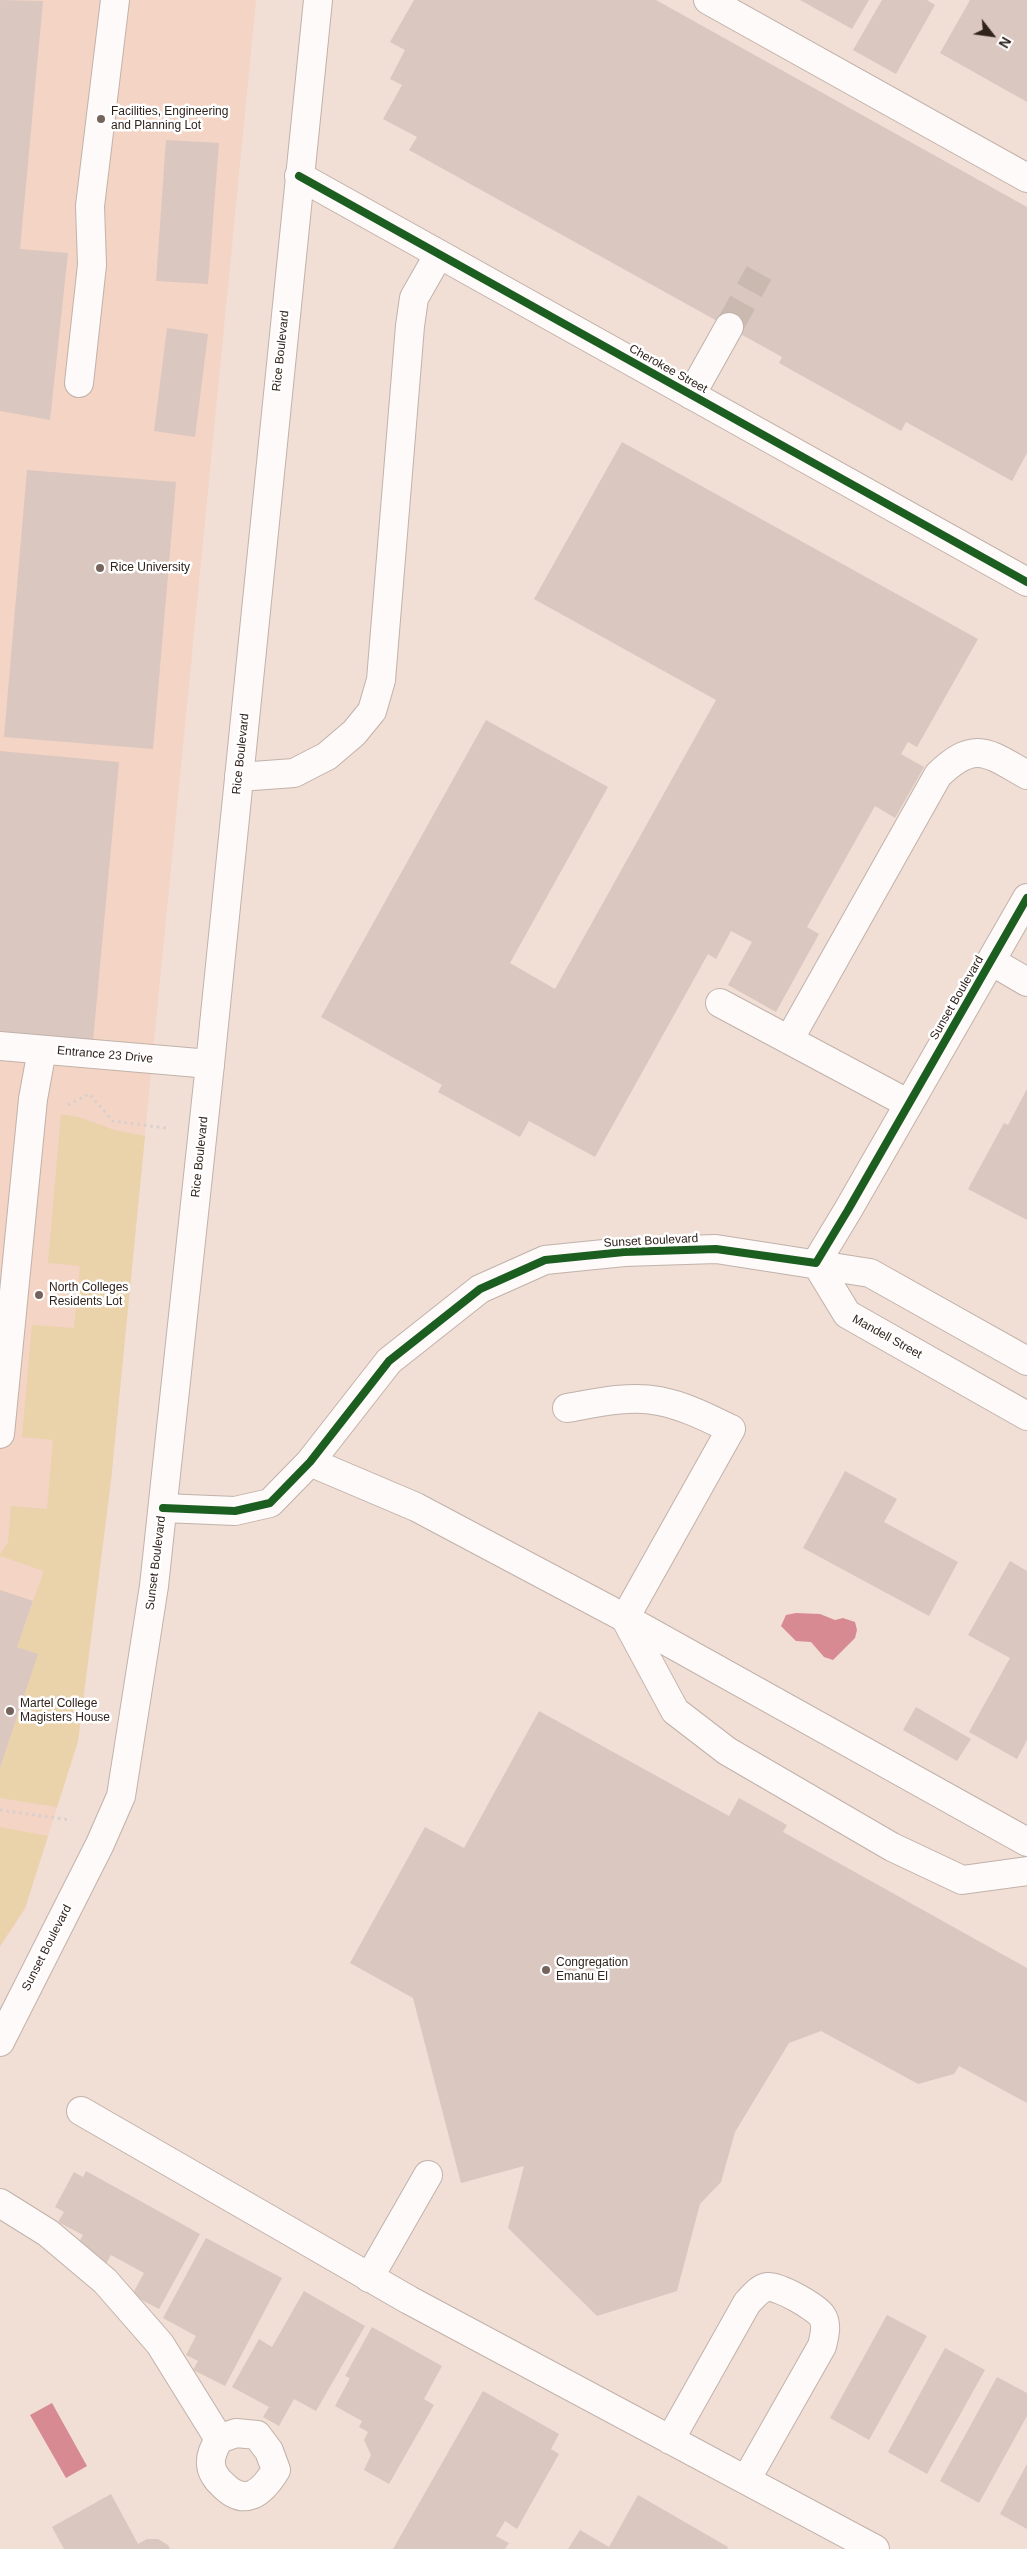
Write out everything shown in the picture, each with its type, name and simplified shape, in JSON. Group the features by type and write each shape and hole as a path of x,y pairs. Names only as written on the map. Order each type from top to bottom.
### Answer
{"street":[{"path":"79,383 92,265 90,206 115,0"},
{"name":"Rice Boulevard","path":"163,1508 318,0"},
{"path":"708,0 1027,178"},
{"name":"Cherokee Street","path":"299,176 1027,582"},
{"path":"239,777 294,773 327,756 354,733 372,711 382,680 410,326 414,298 439,254"},
{"path":"691,395 729,328"},
{"path":"789,1040 938,775 952,761 969,753 987,752 1027,775"},
{"name":"Sunset Boulevard","path":"0,2042 100,1844 121,1796 154,1586 163,1508 235,1511 270,1503 310,1462 389,1361 480,1289 545,1260 624,1252 716,1249 816,1263 1027,898"},
{"path":"991,961 1027,982"},
{"path":"720,1003 909,1104"},
{"name":"Entrance 23 Drive","path":"0,1046 210,1064"},
{"path":"0,1434 34,1099 42,1050"},
{"path":"816,1263 870,1273 1027,1360"},
{"name":"Mandell Street","path":"816,1263 847,1314 1027,1416"},
{"path":"566,1408 612,1400 658,1400 690,1409 731,1429 625,1618"},
{"path":"310,1462 416,1507 625,1618 1027,1842"},
{"path":"625,1618 675,1711 726,1752 892,1847 962,1880 1027,1871"},
{"path":"81,2111 369,2278 875,2549"},
{"path":"369,2278 428,2175"},
{"path":"0,2203 48,2233 105,2281 160,2344 219,2439"},
{"path":"670,2440 747,2303 758,2292 768,2287 780,2289 813,2308 823,2317 826,2331 822,2346 746,2480"}],"path":[{"path":"34,1099 69,1105 89,1094 113,1121 166,1128"},
{"path":"0,1810 71,1820"}],"shaded area":[{"name":"Rice University","path":"0,0 256,0 111,1480 78,1741 25,1909 0,1947"},
{"path":"61,1114 82,1118 114,1130 145,1136 111,1480 78,1741 57,1807 0,1798 0,1769 38,1654 17,1647 44,1571 0,1556 0,1554 8,1543 11,1506 47,1509 53,1440 22,1437 32,1325 74,1328 80,1266 48,1263"},
{"path":"796,1613 820,1614 835,1620 843,1618 855,1622 857,1630 855,1638 833,1660 824,1657 811,1642 796,1641 781,1626 786,1615"},
{"path":"0,1827 48,1836 25,1908 0,1946"},
{"path":"52,2403 87,2466 66,2478 30,2415"}],"building":[{"path":"0,0 43,1 20,249 68,253 50,420 0,411"},
{"path":"414,0 656,0 1027,207 1027,453 1012,481 906,422 901,431 779,363 782,357 409,150 417,137 383,119 402,85 390,79 405,50 390,42"},
{"path":"800,0 869,0 852,29"},
{"path":"882,0 927,0 935,5 896,74 853,50"},
{"path":"970,0 1027,0 1027,102 940,53"},
{"path":"166,140 219,143 208,284 156,281"},
{"path":"167,328 208,334 195,437 154,431"},
{"path":"622,442 978,639 917,747 908,742 901,754 924,767 895,818 875,806 807,927 819,934 776,1012 728,985 752,942 731,931 716,959 708,954 595,1157 529,1121 520,1137 438,1092 442,1085 321,1017 486,720 608,787 510,963 555,989 716,700 534,599"},
{"path":"27,470 176,482 153,749 4,737"},
{"path":"0,751 119,762 93,1041 0,1032"},
{"path":"1027,1089 1027,1220 968,1189 1004,1123 1008,1125"},
{"path":"845,1471 897,1499 884,1522 958,1562 929,1616 803,1548"},
{"path":"1010,1561 1027,1571 1027,1740 1017,1759 969,1732 1010,1658 968,1635"},
{"name":"Martel College Magisters House","path":"0,1590 33,1601 17,1647 38,1654 0,1768"},
{"path":"916,1707 971,1739 957,1761 903,1730"},
{"path":"539,1711 729,1816 739,1798 787,1825 783,1832 1027,1968 1027,2103 959,2066 954,2074 918,2084 821,2031 789,2043 735,2132 721,2182 700,2204 677,2291 597,2316 508,2228 524,2166 461,2183 413,1998 350,1963 425,1827 464,1848"},
{"path":"86,2171 200,2234 159,2309 132,2295 144,2273 111,2255 105,2266 75,2249 83,2235 58,2222 64,2212 55,2207 74,2172 83,2177"},
{"path":"206,2238 282,2278 225,2386 193,2370 198,2361 186,2355 196,2336 163,2318"},
{"path":"304,2291 365,2326 316,2411 294,2399 279,2426 263,2417 269,2407 232,2387 259,2339 272,2347"},
{"path":"887,2315 927,2336 869,2440 830,2418"},
{"path":"372,2327 442,2366 424,2399 434,2405 389,2484 364,2470 371,2455 364,2440 368,2432 359,2427 362,2421 335,2406 350,2378 345,2376"},
{"path":"945,2348 985,2370 927,2474 888,2452"},
{"path":"997,2377 1027,2393 1027,2416 979,2503 940,2481"},
{"path":"483,2391 559,2434 551,2449 559,2454 517,2529 505,2521 496,2536 509,2543 505,2549 393,2549"},
{"path":"1027,2464 1027,2529 1000,2514"},
{"path":"111,2494 138,2544 147,2539 158,2539 168,2545 170,2549 64,2549 52,2527"},
{"path":"638,2495 728,2547 727,2549 568,2549 580,2530 609,2547"}],"tunnel":[{"path":"729,327 759,273"}],"cycle path":[{"path":"299,176 1027,582"},
{"path":"163,1508 235,1511 270,1503 310,1462 389,1361 480,1289 545,1260 624,1252 716,1249 816,1263 1027,898"}],"place":[{"name":"Facilities, Engineering and Planning Lot","path":"101,119"},
{"name":"Rice University","path":"100,568"},
{"name":"North Colleges Residents Lot","path":"39,1295"},
{"name":"Martel College Magisters House","path":"10,1711"},
{"name":"Congregation Emanu El","path":"546,1970"}]}
